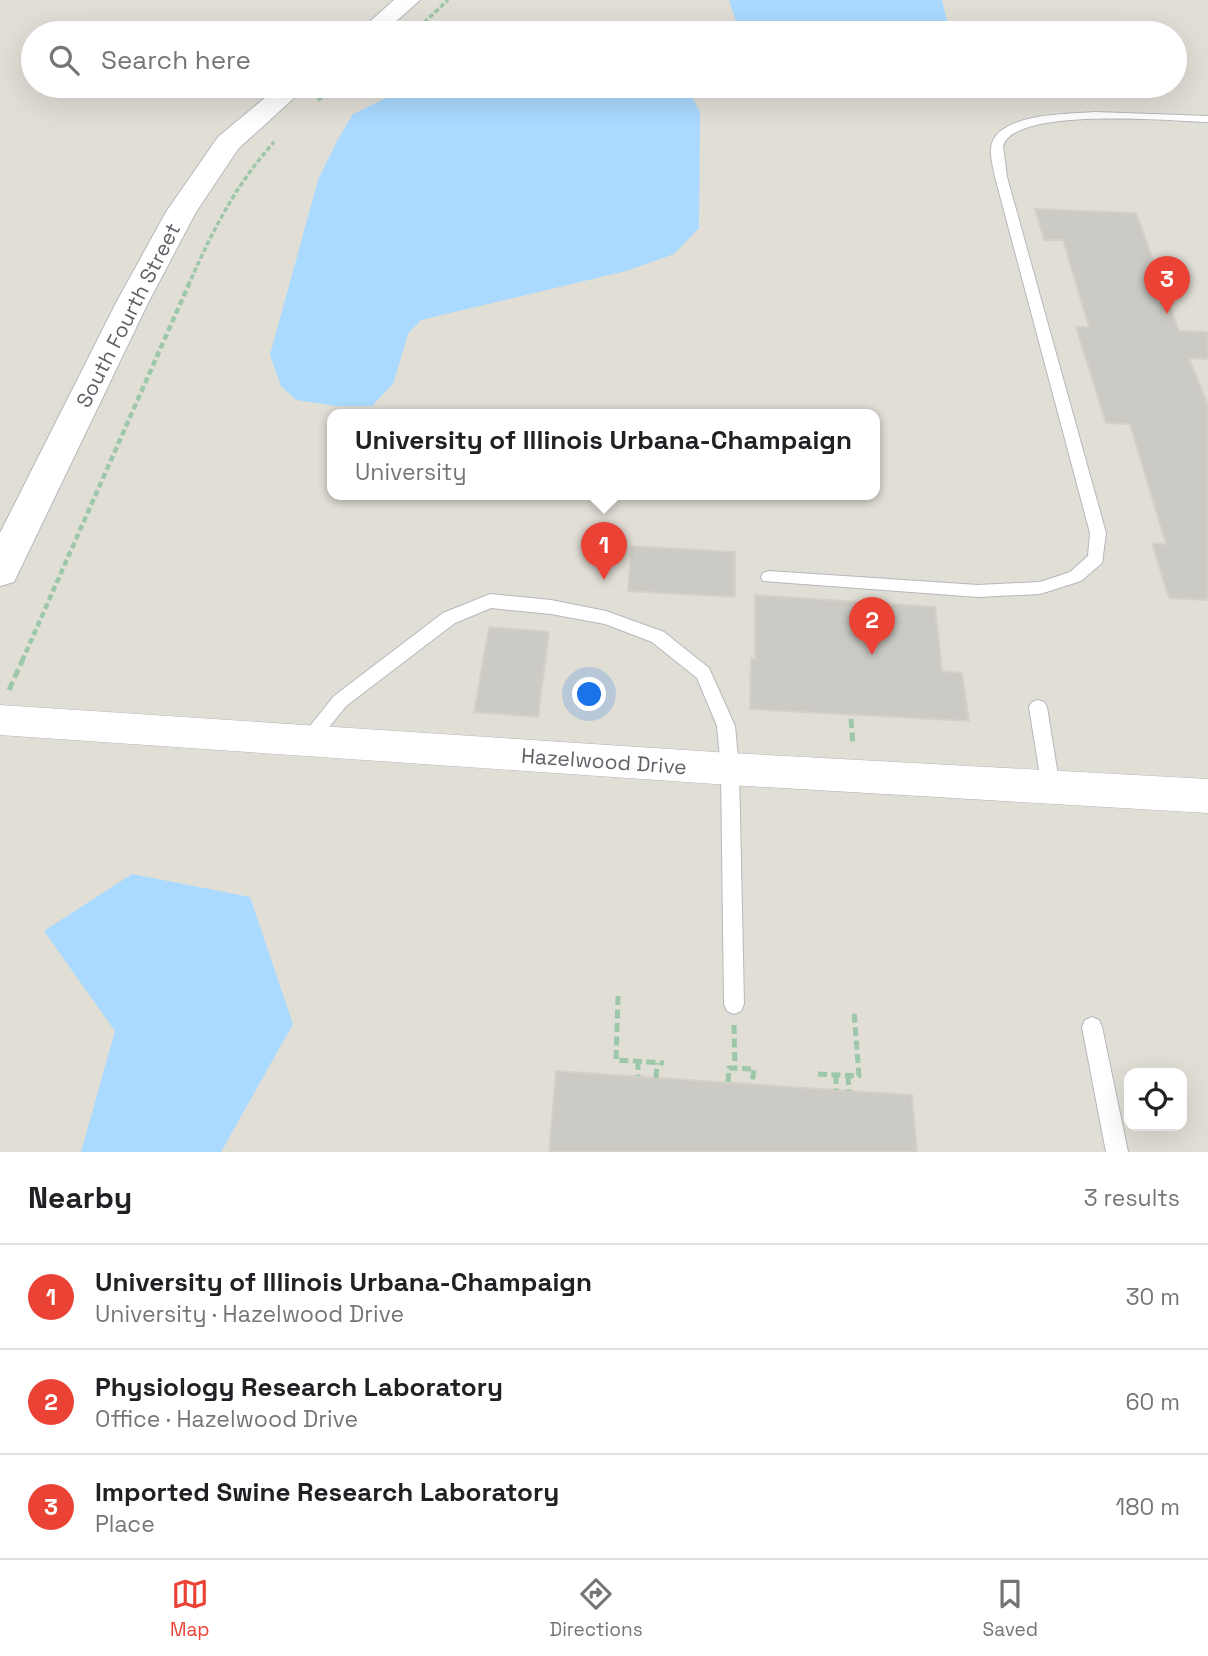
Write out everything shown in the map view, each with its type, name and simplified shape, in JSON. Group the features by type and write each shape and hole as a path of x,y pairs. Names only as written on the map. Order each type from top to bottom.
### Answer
{"street":[{"path":"383,21 408,0"},
{"name":"South Fourth Street","path":"0,571 126,315 181,212 228,143 298,98"},
{"name":"Hazelwood Drive","path":"0,720 730,769 1208,796"}],"lane":[{"path":"769,577 978,590 1040,588 1075,578 1096,559 1098,533 1007,198 997,153 999,140 1007,129 1025,121 1054,117 1208,119"},
{"path":"308,741 340,701 449,618 490,601 551,607 606,618 658,637 703,673 726,726 730,769 734,1004"},
{"path":"1038,707 1051,788"},
{"path":"1092,1027 1117,1152"}],"path":[{"path":"426,21 448,0"},
{"path":"14,677 218,219 249,170 277,138"},
{"path":"618,996 616,1060 661,1063 656,1078"},
{"path":"734,1004 735,1068"},
{"path":"818,1074 859,1076 854,1011"},
{"path":"638,1061 638,1076"},
{"path":"728,1082 729,1068 754,1069 752,1084"},
{"path":"836,1075 836,1090"},
{"path":"848,1076 849,1091"}],"shaded area":[{"path":"0,0 1208,0 1208,1152 0,1152"}],"water":[{"path":"729,0 942,0 947,21 736,21"},
{"path":"387,98 692,98 700,112 699,228 674,254 626,271 421,320 408,334 393,384 372,406 336,406 296,400 281,386 270,355 318,180 353,114"},
{"path":"132,874 250,897 293,1024 221,1152 81,1152 115,1031 44,931"}],"building":[{"path":"1035,209 1136,213 1179,331 1208,332 1208,359 1189,358 1208,405 1208,600 1169,598 1152,543 1166,544 1130,424 1106,423 1076,327 1089,327 1063,240 1044,240"},
{"path":"631,546 735,552 735,597 628,591"},
{"path":"755,595 935,607 942,671 962,673 969,721 750,709 751,658 755,659"},
{"path":"489,627 549,632 538,717 474,712"},
{"path":"556,1071 912,1095 917,1152 549,1152"}],"place":[{"name":"Imported Swine Research Laboratory","path":"1167,314"},
{"name":"University of Illinois Urbana-Champaign","path":"604,580"},
{"name":"Physiology Research Laboratory","path":"872,655"}]}
